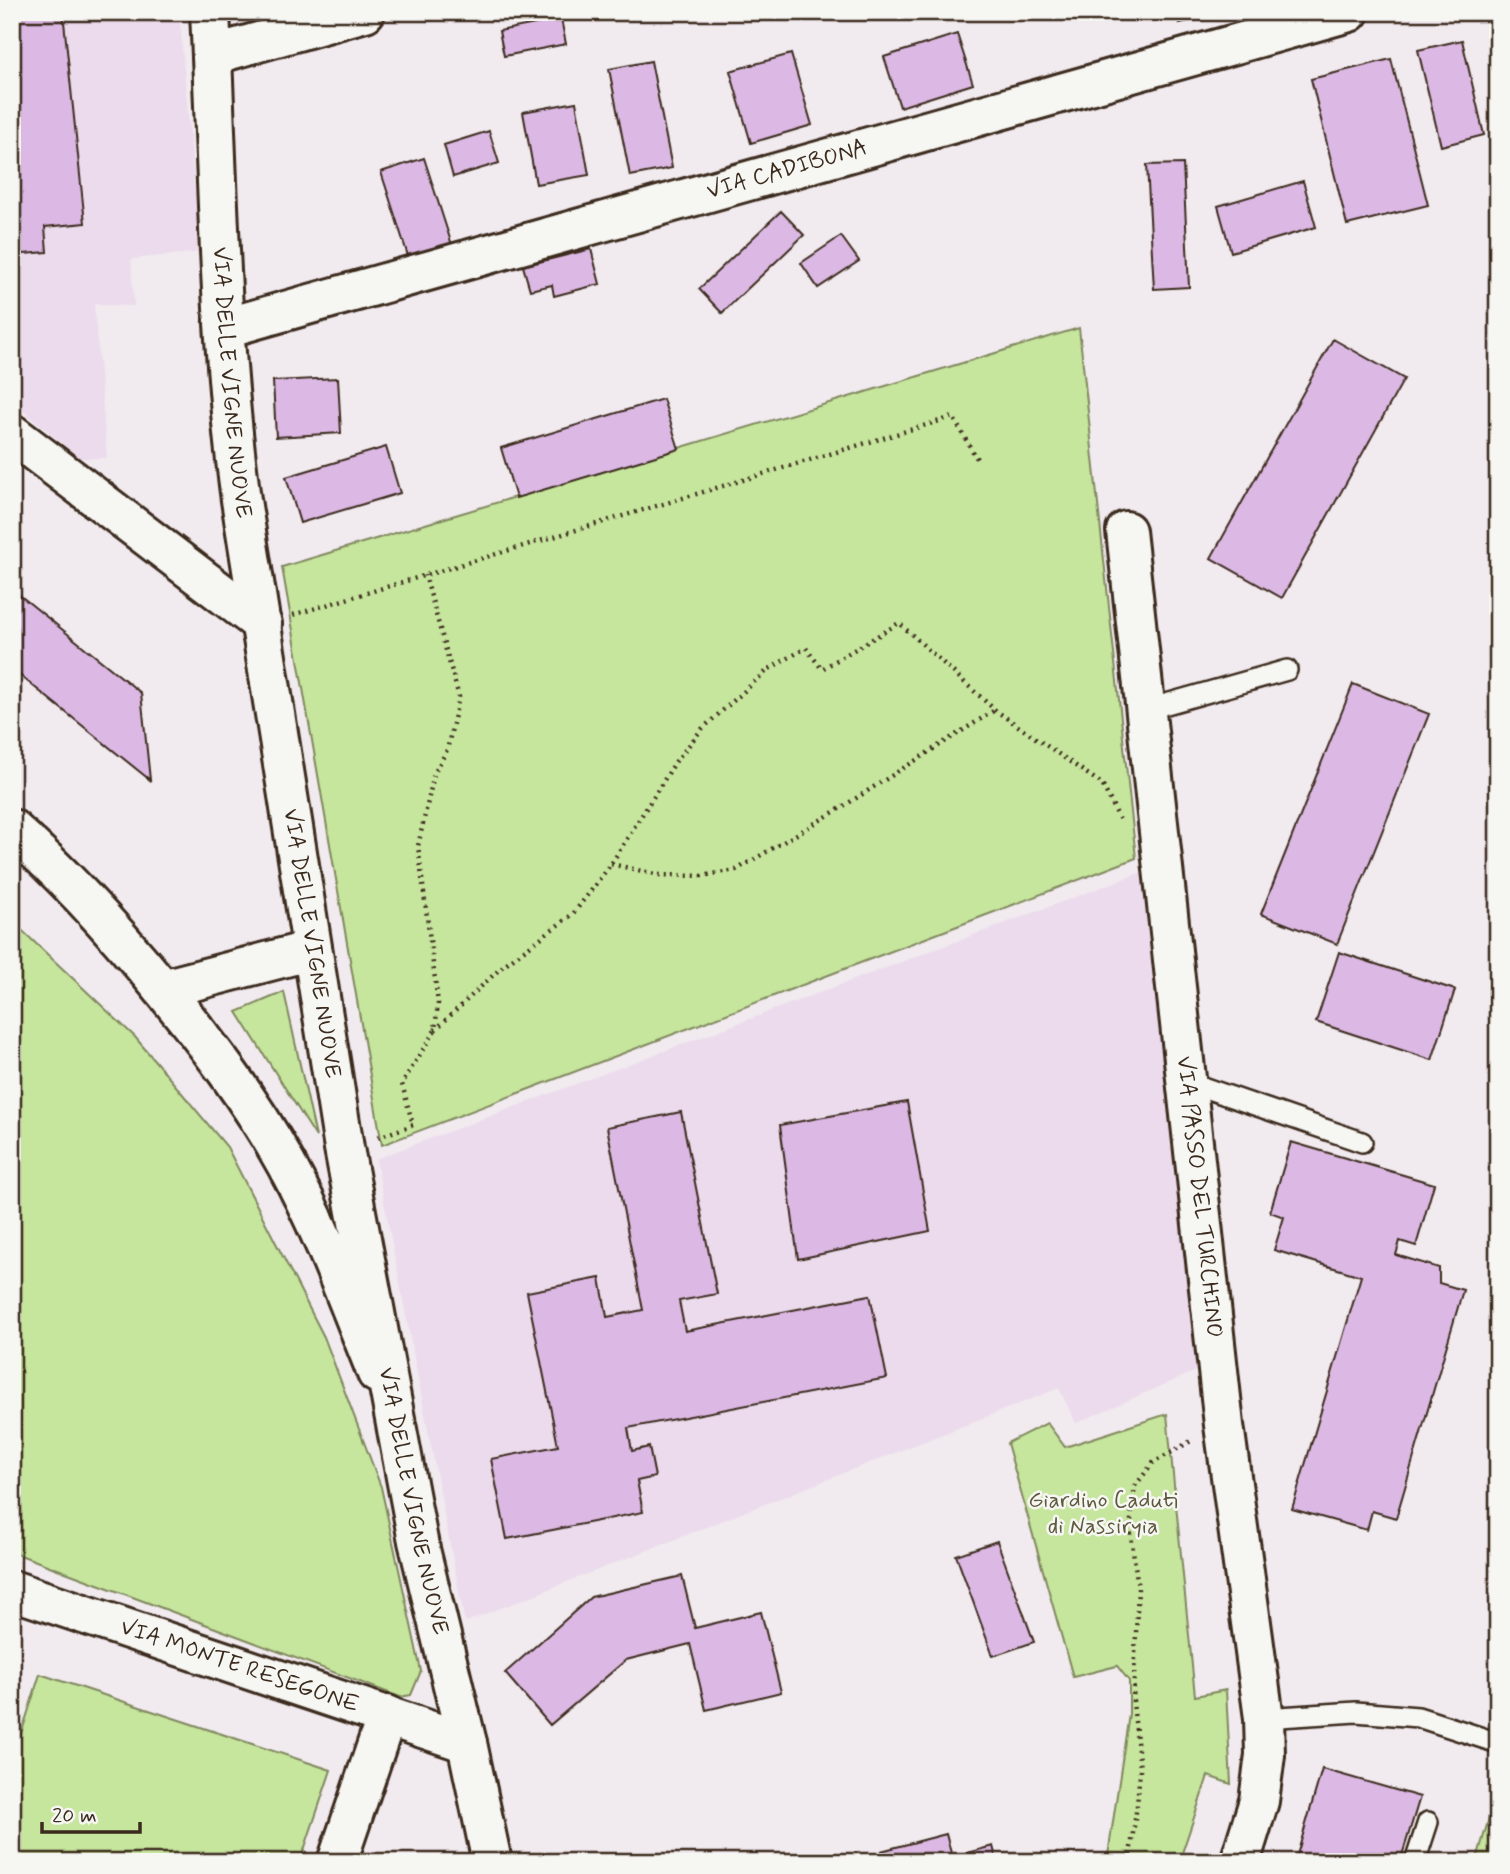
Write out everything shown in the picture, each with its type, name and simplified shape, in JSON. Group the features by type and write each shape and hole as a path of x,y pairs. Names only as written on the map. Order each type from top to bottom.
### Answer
{"street":[{"name":"VIA DELLE VIGNE NUOVE","path":"210,12 225,328 236,462 344,1149 423,1563 467,1743 492,1862"},
{"path":"212,55 365,12"},
{"name":"VIA CADIBONA","path":"225,328 1349,12"},
{"path":"12,434 262,624"},
{"name":"VIA PASSO DEL TURCHINO","path":"1126,531 1224,1425 1264,1718 1265,1755 1259,1801 1240,1862"},
{"path":"12,829 108,923 218,1057 285,1162 332,1259 397,1420"},
{"path":"163,989 312,950"},
{"name":"VIA MONTE RESEGONE","path":"12,1590 467,1743"},
{"path":"337,1862 387,1715"}],"lane":[{"path":"1145,710 1287,670"},
{"path":"1185,1081 1362,1142"},
{"path":"1264,1718 1356,1712 1419,1717 1498,1744"},
{"path":"1415,1862 1428,1822"}],"path":[{"path":"262,624 953,417 977,459"},
{"path":"425,575 459,697 447,750 434,774 418,846 438,1003 435,1030"},
{"path":"344,1149 414,1125 402,1084 435,1030 504,965 573,914 611,864 676,761 702,729 769,670 806,648 822,670 899,623 995,710 1102,784 1120,818 1122,830"},
{"path":"611,864 660,875 702,876 736,870 839,809 995,710"},
{"path":"1129,1862 1138,1805 1140,1770 1133,1702 1138,1588 1130,1528 1135,1486 1153,1463 1178,1447 1224,1425"}],"shaded area":[{"path":"12,12 179,12 200,252 131,259 134,306 94,304 107,458 79,458 12,401"},
{"path":"1142,872 1200,1369 1076,1423 1059,1388 465,1622 376,1159"}],"green space":[{"path":"1079,328 1136,858 382,1145 282,567"},
{"path":"12,921 135,1037 227,1147 324,1337 381,1487 421,1671 411,1695 400,1697 12,1552"},
{"path":"284,992 316,1137 237,1012"},
{"name":"Giardino Caduti di Nassiryia","path":"1167,1414 1195,1696 1226,1690 1231,1784 1208,1776 1179,1862 1107,1862 1129,1714 1129,1681 1117,1666 1073,1677 1007,1443 1047,1423 1065,1447"},
{"path":"40,1674 331,1770 300,1862 12,1862 12,1763"},
{"path":"1495,1798 1498,1798 1498,1862 1476,1862"}],"building":[{"path":"12,12 63,12 85,223 45,227 47,252 12,255"},
{"path":"1177,12 1231,12 1179,23"},
{"path":"561,19 566,44 504,56 499,31"},
{"path":"957,34 973,84 900,107 884,57"},
{"path":"1462,40 1484,135 1441,146 1418,50"},
{"path":"791,54 812,125 751,143 730,71"},
{"path":"1391,59 1428,205 1347,225 1311,79"},
{"path":"651,61 672,168 630,176 609,69"},
{"path":"576,102 589,175 536,184 523,112"},
{"path":"489,131 499,163 453,177 444,145"},
{"path":"424,158 452,245 409,259 381,172"},
{"path":"1183,164 1189,287 1154,289 1147,165"},
{"path":"1303,181 1316,227 1231,252 1218,206"},
{"path":"781,211 804,235 722,313 699,289"},
{"path":"841,236 859,261 818,288 801,263"},
{"path":"591,249 600,284 554,296 552,285 530,290 523,266"},
{"path":"1333,339 1404,379 1282,598 1211,558"},
{"path":"338,378 341,433 276,437 273,381"},
{"path":"663,399 679,449 516,498 501,448"},
{"path":"386,447 400,493 300,523 286,477"},
{"path":"12,589 141,693 150,780 12,669"},
{"path":"1353,684 1429,714 1337,944 1261,914"},
{"path":"1339,952 1455,990 1432,1060 1316,1022"},
{"path":"907,1102 930,1231 798,1259 780,1125"},
{"path":"681,1112 717,1294 679,1301 685,1331 870,1295 887,1378 628,1428 632,1451 649,1447 655,1477 637,1481 643,1512 507,1539 491,1459 558,1446 527,1292 600,1278 607,1317 643,1310 607,1127"},
{"path":"1291,1142 1434,1184 1416,1246 1400,1241 1396,1255 1439,1268 1439,1283 1463,1290 1396,1518 1372,1511 1367,1530 1292,1509 1361,1276 1274,1250 1284,1217 1270,1212"},
{"path":"997,1541 1034,1642 993,1656 956,1555"},
{"path":"682,1576 695,1628 761,1612 781,1692 706,1710 690,1644 626,1660 550,1725 505,1673 591,1597"},
{"path":"1322,1769 1420,1797 1400,1862 1295,1862"},
{"path":"946,1834 952,1857 993,1846 997,1862 884,1862 881,1851"}]}
